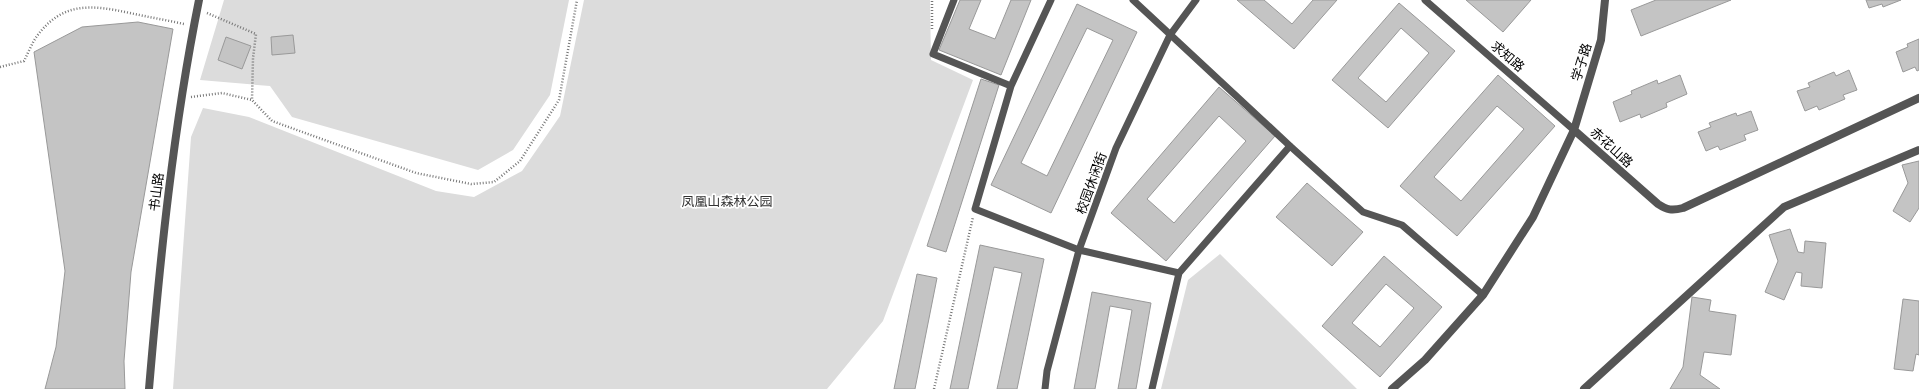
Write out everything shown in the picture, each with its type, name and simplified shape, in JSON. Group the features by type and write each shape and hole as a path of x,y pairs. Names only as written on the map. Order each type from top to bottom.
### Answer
{"street":[{"name":"学子路","path":"1574,130 1601,40 1605,0"},
{"name":"书山路","path":"150,389 165,215 181,99 198,4"},
{"name":"赤花山路","path":"1392,389 1425,360 1483,295 1533,217 1574,130 1658,204 1666,209 1674,210 1683,208 1919,98"},
{"path":"1584,389 1784,207 1919,150"}],"lane":[{"path":"954,0 933,54 1011,86"},
{"path":"1051,0 1011,86 975,209 1079,250 1179,273"},
{"path":"1133,0 1363,212 1402,225 1483,295"},
{"name":"校园休闲街","path":"1045,389 1047,371 1079,250 1116,148 1170,35 1196,0"},
{"name":"求知路","path":"1425,0 1574,130"},
{"path":"1152,389 1179,273 1290,146"}],"path":[{"path":"181,99 222,94 252,100 272,121 416,173 471,184 494,182 520,160 558,100 577,0"},
{"path":"198,4 256,34 253,58 252,100"},
{"path":"0,67 24,61 36,38 47,24 68,11 81,8 100,7 194,26"},
{"path":"934,389 975,209"}],"green space":[{"path":"224,0 569,0 550,95 513,150 478,170 292,117 270,86 200,80"},
{"name":"凤凰山森林公园","path":"584,0 930,0 931,60 973,80 883,321 827,389 173,389 191,137 203,108 249,117 436,191 474,197 522,171 560,116"},
{"path":"1220,254 1357,389 1161,389 1188,280"}],"building":[{"path":"960,0 981,0 969,29 995,39 1011,0 1031,0 1001,75 939,50"},
{"path":"1237,0 1264,0 1292,24 1313,0 1337,0 1294,49"},
{"path":"1466,0 1531,0 1503,32"},
{"path":"1656,0 1731,0 1641,36 1631,10"},
{"path":"1866,0 1901,0 1883,7 1882,4 1869,8"},
{"path":"1399,3 1455,51 1388,128 1332,80","holes":["1401,28 1429,53 1386,102 1358,78"]},
{"path":"1077,4 1137,32 1051,213 991,185","holes":["1087,28 1113,40 1047,176 1021,163"]},
{"path":"138,22 173,29 131,272 124,361 125,389 45,389 56,347 65,271 34,52 82,27"},
{"path":"293,35 295,53 272,55 271,37"},
{"path":"226,37 251,46 242,69 218,60"},
{"path":"1919,39 1919,70 1917,71 1915,67 1903,72 1896,52 1908,47 1907,44"},
{"path":"1849,70 1857,90 1843,95 1845,99 1819,110 1817,106 1805,111 1797,91 1810,87 1808,83 1834,72 1836,76"},
{"path":"1498,75 1555,126 1457,236 1400,186","holes":["1497,106 1524,129 1461,201 1434,177"]},
{"path":"1680,75 1687,94 1666,103 1667,107 1641,118 1640,114 1620,122 1613,102 1632,94 1631,91 1657,80 1658,84"},
{"path":"981,79 999,85 946,252 927,246"},
{"path":"1219,87 1275,136 1166,261 1111,213","holes":["1219,116 1246,141 1174,223 1147,199"]},
{"path":"1751,111 1758,130 1744,135 1746,140 1720,150 1718,146 1706,151 1698,132 1711,127 1709,123 1736,113 1737,116"},
{"path":"1919,161 1919,208 1910,222 1893,211 1908,183 1902,165"},
{"path":"1307,183 1363,232 1332,266 1276,217"},
{"path":"1790,229 1798,252 1804,253 1805,241 1826,243 1822,288 1801,286 1802,273 1796,272 1784,300 1765,292 1778,261 1769,235"},
{"path":"980,245 1044,259 1017,389 997,389 1022,273 994,267 968,389 950,389"},
{"path":"1384,256 1442,307 1380,377 1322,326","holes":["1386,284 1414,308 1380,347 1352,323"]},
{"path":"917,274 937,278 915,389 894,389"},
{"path":"1092,292 1151,303 1136,389 1118,389 1132,310 1110,306 1095,389 1074,389"},
{"path":"1692,297 1711,300 1709,311 1736,315 1731,355 1704,352 1700,375 1720,389 1670,389 1683,367"},
{"path":"1903,299 1919,301 1919,355 1916,354 1913,371 1894,369"}]}
